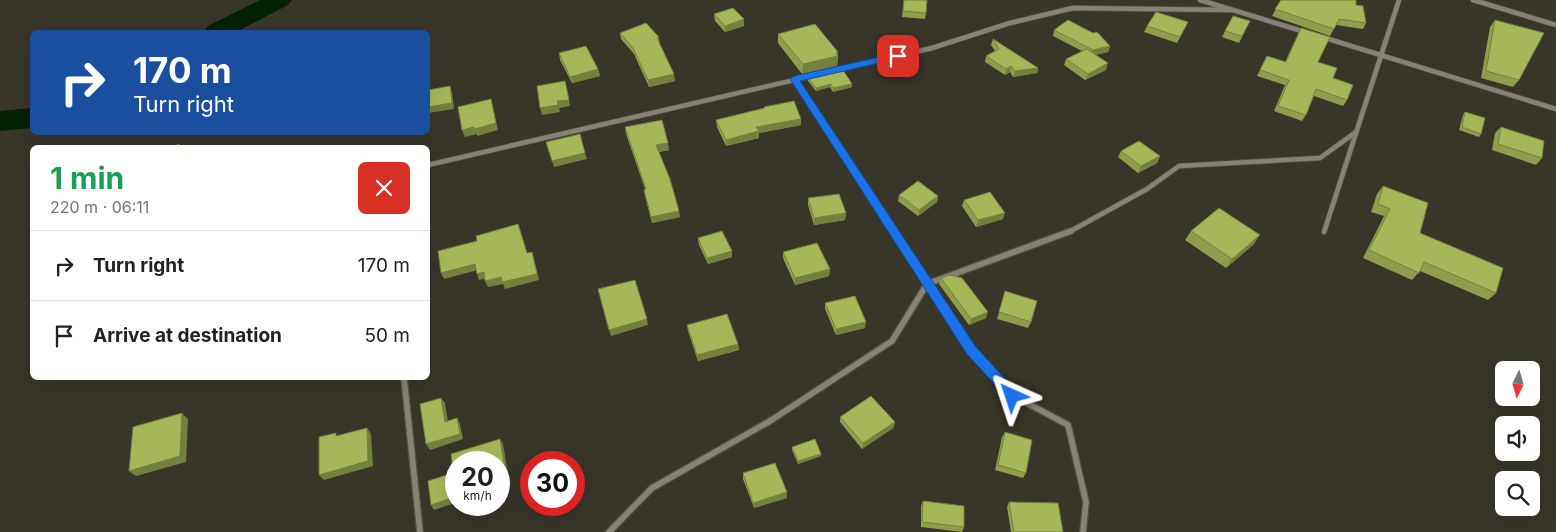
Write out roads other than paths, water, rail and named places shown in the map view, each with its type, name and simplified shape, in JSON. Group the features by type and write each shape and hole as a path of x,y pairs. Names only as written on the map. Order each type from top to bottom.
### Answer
{"street":[{"path":"1200,0 1306,32"},
{"path":"1324,232 1399,0"},
{"path":"1473,0 1556,25"},
{"path":"430,165 932,48 1010,23 1072,8 1232,10"},
{"path":"1316,35 1556,109"},
{"path":"794,79 972,351 1012,396 1068,425 1086,502 1083,532"},
{"path":"609,532 652,488 770,421 892,342 927,284 1066,234 1147,189 1179,166 1320,158 1356,132"},
{"path":"404,380 420,532"}],"waterway":[{"path":"221,30 279,0"},
{"path":"0,121 30,118"}]}
